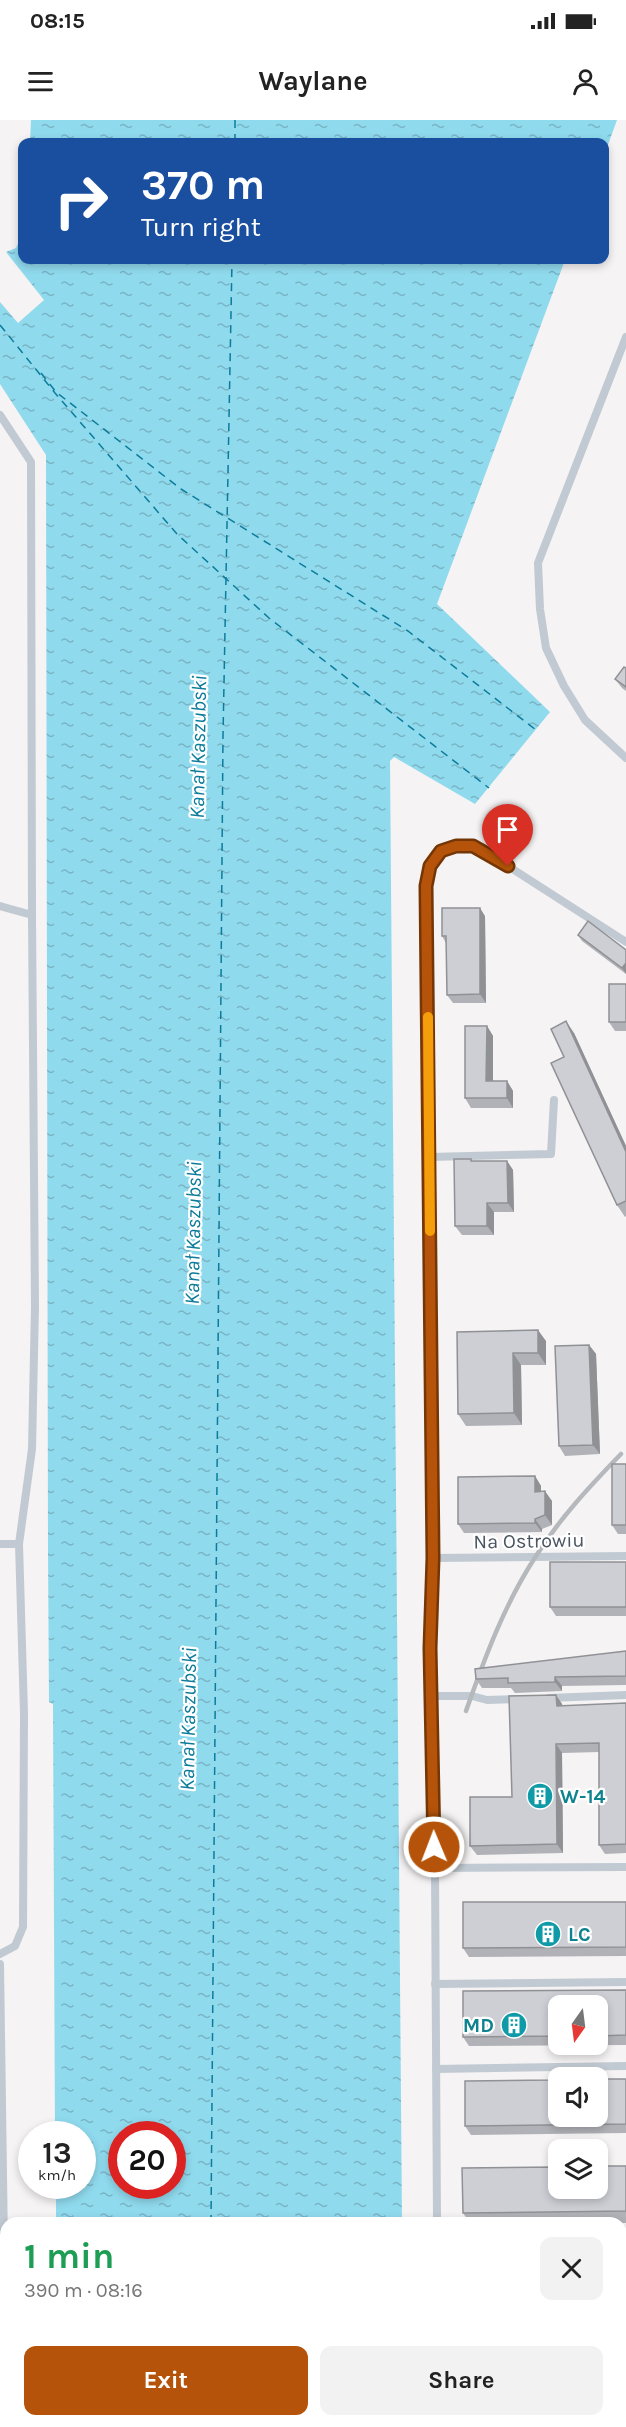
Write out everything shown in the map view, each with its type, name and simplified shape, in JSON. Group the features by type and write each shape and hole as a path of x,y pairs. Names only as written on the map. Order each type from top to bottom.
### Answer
{"lane":[{"path":"626,338 538,563 540,609 546,648 564,686 585,720 626,758"},
{"path":"0,415 30,462 35,1306 32,1449 19,1544 24,1725 23,1927 15,1946 0,1954"},
{"path":"437,2217 426,886 430,866 441,851 456,846 473,846 626,942"},
{"path":"0,906 32,915"},
{"path":"429,1157 551,1154 554,1100"},
{"path":"0,1544 19,1544"},
{"name":"Na Ostrowiu","path":"433,1558 626,1556"},
{"path":"431,1695 472,1696 487,1700 626,1695"},
{"path":"435,1868 626,1868"},
{"path":"0,1964 4,2217"},
{"path":"435,1984 626,1982"},
{"path":"436,2069 626,2067"}],"water":[{"path":"31,120 617,120 609,142 609,138 30,138"},
{"name":"Kanał Kaszubski","path":"18,244 18,264 564,264 437,604 550,712 475,804 394,757 390,761 402,2217 56,2217 56,2199 96,2199 96,2121 55,2121 53,1704 49,1702 48,1551 46,455 0,384 0,302 18,323 44,300 6,252 16,248"}],"building":[{"path":"624,667 626,668 626,687 615,679"},
{"path":"442,908 480,908 480,994 447,995 446,936 442,936"},
{"path":"588,921 626,950 626,963 622,968 578,935"},
{"path":"609,984 626,984 626,1022 609,1022"},
{"path":"566,1021 626,1152 626,1201 617,1205 551,1063 564,1057 551,1029"},
{"path":"465,1026 487,1026 486,1081 507,1081 507,1098 465,1098"},
{"path":"454,1159 507,1161 508,1203 487,1203 487,1226 455,1226"},
{"path":"538,1330 538,1353 513,1353 514,1413 458,1414 457,1332"},
{"path":"589,1345 593,1445 559,1446 555,1346"},
{"path":"612,1464 626,1464 626,1525 612,1525"},
{"path":"535,1476 535,1492 545,1491 545,1515 535,1519 535,1523 458,1524 458,1477"},
{"path":"550,1562 626,1562 626,1607 550,1607"},
{"path":"626,1651 626,1676 555,1677 555,1682 508,1683 508,1678 476,1679 475,1669"},
{"name":"W-14","path":"556,1695 557,1706 626,1703 626,1844 599,1845 599,1743 556,1744 557,1844 470,1846 470,1797 512,1797 509,1696"},
{"name":"LC","path":"463,1902 626,1902 626,1947 463,1948"},
{"name":"MD","path":"626,1990 626,2035 608,2036 608,1995 548,1995 548,2036 463,2037 463,1991"},
{"path":"608,2079 626,2079 626,2124 608,2124"},
{"path":"548,2080 548,2125 465,2126 465,2081"},
{"path":"608,2166 626,2166 626,2211 463,2213 462,2168 548,2167 548,2199 608,2199"}],"ferry route":[{"path":"235,120 235,138"},
{"path":"211,2217 223,736 232,264"},
{"path":"0,325 55,393 177,534 269,618 489,788"},
{"path":"41,373 56,392 181,489 408,631 536,730"}],"railway":[{"path":"466,1711 497,1631 525,1574 565,1515 621,1454"}],"slow traffic":[{"path":"428,1017 430,1231"}],"place":[{"name":"W-14","path":"540,1796"},
{"name":"LC","path":"548,1934"},
{"name":"MD","path":"514,2025"}],"route":[{"path":"434,1847 430,1648 433,1558 426,886 430,866 441,851 456,846 473,846 508,866"}]}
